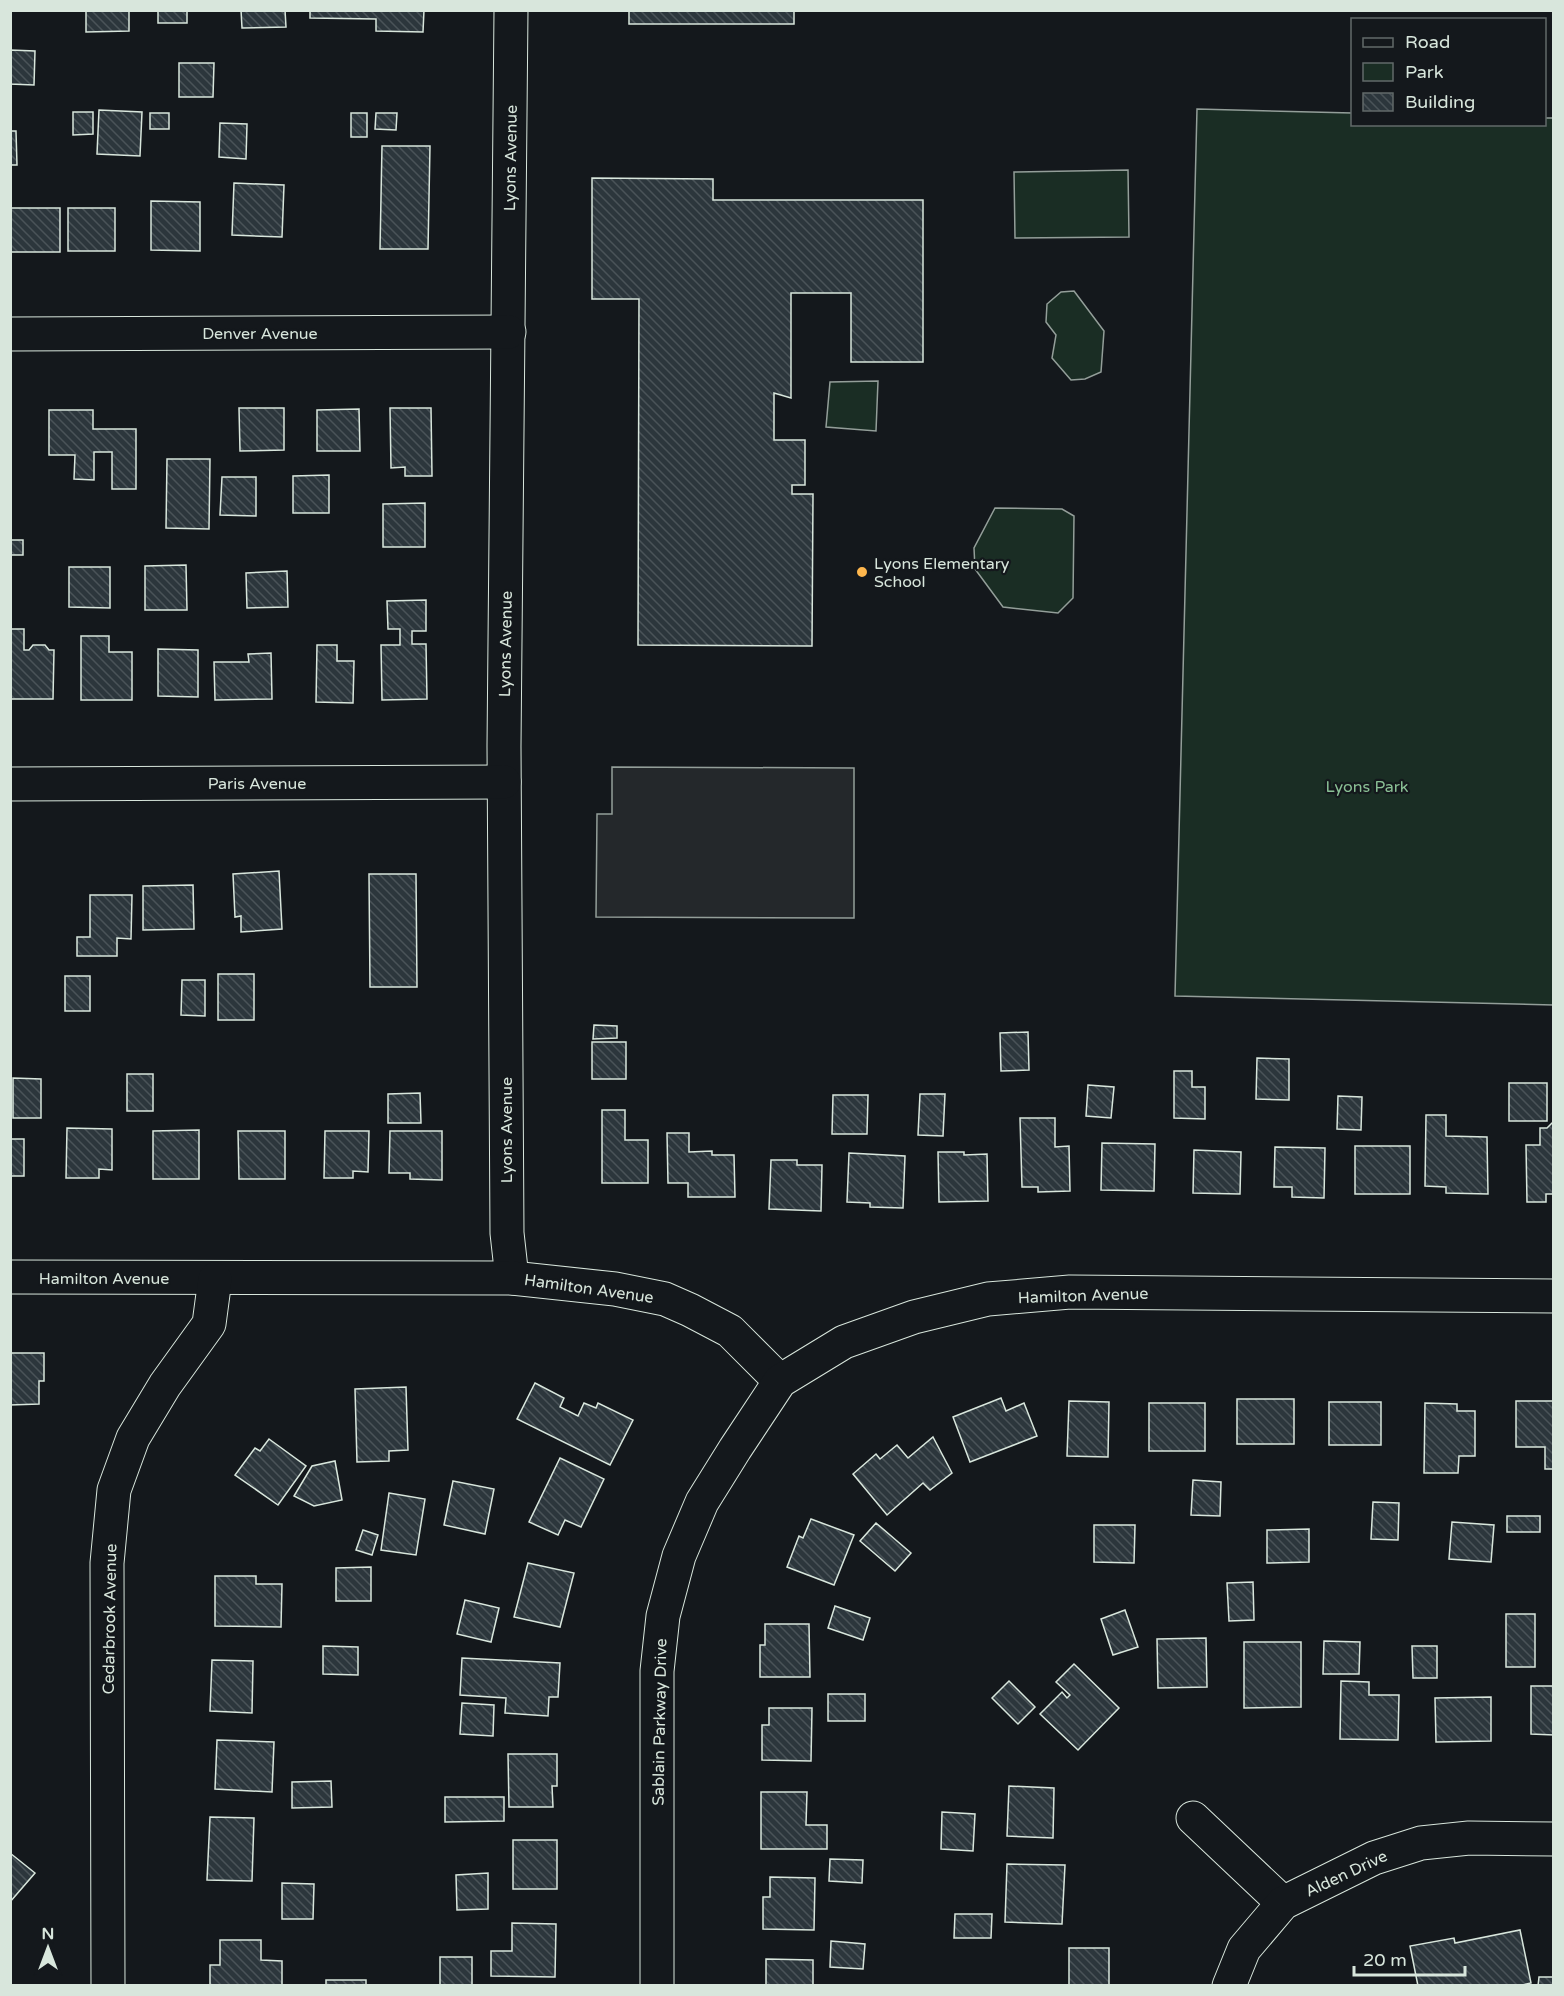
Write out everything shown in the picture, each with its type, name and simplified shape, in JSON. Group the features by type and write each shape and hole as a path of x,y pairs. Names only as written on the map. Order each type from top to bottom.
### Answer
{"street":[{"name":"Lyons Avenue","path":"512,10 504,782 507,1233 512,1278"},
{"name":"Denver Avenue","path":"10,334 508,332"},
{"name":"Paris Avenue","path":"10,784 504,782"},
{"name":"Hamilton Avenue","path":"10,1277 512,1278 615,1289 665,1299 730,1331 780,1381 844,1342 914,1317 988,1299 1070,1292 1554,1296"},
{"name":"Cedarbrook Avenue","path":"108,1986 107,1563 114,1490 133,1438 165,1385 209,1324 215,1279"},
{"name":"Sablain Parkway Drive","path":"657,1986 657,1671 663,1616 679,1556 702,1502 780,1381"},
{"path":"1193,1818 1283,1903"},
{"name":"Alden Drive","path":"1229,1986 1244,1949 1283,1903 1374,1858 1421,1843 1469,1838 1554,1839"}],"green space":[{"name":"Lyons Park","path":"1197,109 1351,113 1351,126 1546,126 1546,118 1553,118 1553,1005 1175,996"},
{"path":"1128,170 1129,237 1015,238 1014,172"},
{"path":"1074,291 1104,331 1101,372 1085,379 1071,380 1052,358 1056,335 1046,322 1047,304 1061,292"},
{"path":"878,381 876,431 826,427 830,382"},
{"path":"995,508 1062,509 1074,516 1073,598 1058,613 1003,607 975,569 974,548"}],"shaded area":[{"path":"612,767 854,768 854,918 596,917 597,814 612,814"}],"building":[{"path":"86,10 129,10 129,31 86,32"},
{"path":"158,10 187,10 187,23 158,23"},
{"path":"241,10 285,10 286,27 242,28"},
{"path":"310,10 424,10 423,32 376,31 376,19 310,18"},
{"path":"629,10 794,10 794,24 629,24"},
{"path":"10,50 35,51 34,85 10,84"},
{"path":"179,63 214,63 213,97 179,97"},
{"path":"99,110 142,112 140,156 97,154"},
{"path":"73,112 93,112 93,134 73,135"},
{"path":"150,113 169,113 169,129 150,129"},
{"path":"351,113 367,113 367,137 351,137"},
{"path":"376,113 397,113 396,130 375,129"},
{"path":"220,123 247,124 246,159 219,157"},
{"path":"10,131 16,131 17,165 10,165"},
{"path":"382,146 430,146 428,249 380,249"},
{"path":"592,178 713,179 713,200 923,200 923,362 851,362 851,293 791,293 791,398 774,393 774,440 805,440 805,485 792,485 792,494 813,494 812,646 638,645 639,299 592,299"},
{"path":"234,183 284,185 282,237 232,235"},
{"path":"151,201 200,202 200,251 151,250"},
{"path":"10,208 60,208 60,252 10,252"},
{"path":"68,208 115,208 115,251 68,251"},
{"path":"239,408 284,408 284,450 240,451"},
{"path":"390,408 431,408 432,476 405,476 405,467 391,468"},
{"path":"359,409 360,451 317,451 317,410"},
{"path":"49,410 93,410 93,429 136,429 136,489 112,489 112,452 94,452 94,480 74,479 75,455 49,455"},
{"path":"167,459 210,459 209,529 166,528"},
{"path":"329,475 329,513 293,513 293,476"},
{"path":"222,477 256,477 256,516 220,515"},
{"path":"425,503 425,547 383,547 383,504"},
{"path":"10,540 23,540 23,555 10,555"},
{"path":"186,565 187,610 145,610 145,566"},
{"path":"69,567 110,567 110,608 69,607"},
{"path":"287,571 288,607 247,608 246,573"},
{"path":"426,600 426,631 412,631 412,644 426,644 427,699 382,700 381,645 400,645 400,629 388,629 387,601"},
{"path":"10,629 24,629 24,650 29,650 33,645 45,645 49,650 54,650 53,699 10,699"},
{"path":"81,636 109,636 109,652 132,652 132,700 81,700"},
{"path":"317,645 337,645 337,661 354,661 353,703 316,702"},
{"path":"158,649 198,650 198,697 158,696"},
{"path":"271,653 272,699 215,700 214,662 249,662 248,654"},
{"path":"279,871 282,929 241,932 241,916 235,917 233,874"},
{"path":"369,874 416,874 417,987 370,987"},
{"path":"193,885 194,929 143,930 143,886"},
{"path":"90,895 132,895 131,939 117,938 117,956 77,956 77,937 90,937"},
{"path":"218,974 254,974 254,1020 218,1020"},
{"path":"65,976 90,976 90,1011 65,1011"},
{"path":"182,980 205,980 205,1016 181,1015"},
{"path":"594,1025 617,1026 617,1038 593,1039"},
{"path":"1028,1032 1029,1070 1001,1071 1000,1033"},
{"path":"592,1042 626,1042 626,1079 592,1079"},
{"path":"1257,1058 1289,1059 1289,1100 1256,1099"},
{"path":"1174,1071 1192,1071 1192,1087 1205,1087 1205,1119 1174,1118"},
{"path":"127,1074 153,1074 153,1111 127,1111"},
{"path":"13,1078 41,1079 41,1118 13,1118"},
{"path":"1509,1083 1547,1083 1547,1121 1509,1121"},
{"path":"1088,1085 1114,1087 1111,1118 1086,1116"},
{"path":"420,1093 421,1123 388,1123 388,1094"},
{"path":"920,1094 945,1094 943,1136 918,1135"},
{"path":"833,1095 868,1095 867,1134 832,1134"},
{"path":"1338,1096 1362,1097 1361,1130 1337,1129"},
{"path":"602,1110 625,1110 625,1140 648,1140 648,1183 602,1183"},
{"path":"1426,1115 1446,1115 1446,1136 1487,1137 1488,1194 1446,1193 1446,1187 1425,1186"},
{"path":"1020,1118 1055,1118 1055,1147 1069,1146 1070,1191 1038,1192 1038,1187 1022,1187"},
{"path":"1554,1121 1554,1194 1546,1194 1546,1202 1527,1202 1526,1145 1540,1145 1540,1128 1547,1128"},
{"path":"67,1128 112,1129 112,1170 99,1169 99,1178 66,1178"},
{"path":"199,1130 199,1179 153,1179 153,1131"},
{"path":"238,1131 285,1131 285,1179 239,1179"},
{"path":"325,1131 369,1131 368,1172 353,1171 353,1178 324,1178"},
{"path":"390,1131 442,1131 442,1180 410,1179 410,1173 389,1173"},
{"path":"667,1133 689,1133 689,1152 712,1151 712,1155 734,1155 735,1197 688,1197 688,1183 668,1183"},
{"path":"10,1139 24,1139 24,1176 10,1176"},
{"path":"1102,1143 1155,1144 1154,1191 1101,1190"},
{"path":"1355,1146 1410,1146 1410,1194 1355,1194"},
{"path":"1275,1147 1325,1148 1324,1198 1292,1197 1292,1187 1274,1187"},
{"path":"1194,1150 1241,1152 1240,1194 1193,1193"},
{"path":"938,1152 964,1152 964,1155 987,1154 988,1201 939,1202"},
{"path":"849,1153 905,1156 903,1208 870,1207 870,1203 847,1202"},
{"path":"771,1160 797,1160 797,1165 822,1165 821,1211 769,1209"},
{"path":"10,1353 44,1353 44,1381 39,1381 39,1404 10,1405"},
{"path":"535,1383 564,1398 560,1407 578,1416 584,1403 596,1408 598,1403 633,1420 610,1465 517,1419"},
{"path":"406,1387 408,1450 389,1451 389,1461 357,1462 355,1389"},
{"path":"1001,1398 1006,1411 1024,1403 1037,1436 970,1462 953,1417"},
{"path":"1237,1399 1294,1399 1294,1444 1237,1444"},
{"path":"1069,1401 1109,1402 1108,1457 1067,1456"},
{"path":"1516,1401 1554,1401 1554,1469 1545,1469 1545,1447 1516,1447"},
{"path":"1329,1402 1381,1402 1381,1445 1329,1445"},
{"path":"1149,1403 1205,1403 1205,1451 1149,1451"},
{"path":"1425,1403 1457,1404 1457,1411 1475,1411 1475,1456 1459,1456 1458,1473 1424,1473"},
{"path":"933,1437 952,1473 930,1490 923,1483 887,1515 853,1474 876,1454 880,1459 897,1445 908,1458"},
{"path":"269,1439 306,1466 278,1505 235,1475 255,1448 260,1451"},
{"path":"560,1458 604,1479 581,1527 565,1520 558,1535 529,1522"},
{"path":"335,1461 342,1500 314,1506 294,1496 312,1466"},
{"path":"1193,1480 1221,1482 1220,1516 1191,1515"},
{"path":"453,1481 494,1489 485,1534 444,1525"},
{"path":"389,1493 425,1499 416,1555 381,1550"},
{"path":"1373,1502 1399,1503 1398,1540 1371,1539"},
{"path":"1507,1516 1540,1516 1540,1532 1507,1532"},
{"path":"811,1519 854,1535 834,1585 787,1567 799,1536 803,1538"},
{"path":"1452,1522 1494,1525 1491,1562 1449,1559"},
{"path":"876,1523 911,1553 895,1571 860,1541"},
{"path":"1094,1525 1135,1525 1134,1563 1094,1562"},
{"path":"1309,1529 1309,1562 1267,1563 1267,1530"},
{"path":"363,1530 378,1535 372,1555 356,1550"},
{"path":"528,1563 574,1573 560,1627 514,1617"},
{"path":"371,1567 371,1601 336,1601 336,1568"},
{"path":"215,1576 256,1576 256,1584 282,1584 281,1627 215,1626"},
{"path":"1253,1582 1254,1620 1229,1621 1227,1583"},
{"path":"465,1600 499,1608 491,1642 457,1634"},
{"path":"835,1606 870,1618 863,1640 828,1628"},
{"path":"1125,1610 1138,1647 1113,1655 1101,1619"},
{"path":"1506,1614 1535,1614 1535,1667 1506,1667"},
{"path":"765,1624 809,1624 810,1677 760,1677 760,1645 765,1645"},
{"path":"1206,1638 1207,1687 1158,1688 1157,1639"},
{"path":"1324,1641 1360,1642 1359,1674 1323,1674"},
{"path":"1244,1642 1301,1642 1301,1707 1244,1708"},
{"path":"323,1646 358,1647 358,1675 323,1674"},
{"path":"1412,1646 1437,1646 1437,1678 1413,1678"},
{"path":"462,1658 560,1663 558,1697 549,1697 548,1716 505,1713 506,1698 460,1695"},
{"path":"212,1660 253,1661 252,1713 210,1711"},
{"path":"1074,1664 1119,1708 1078,1750 1040,1714 1062,1692 1067,1698 1070,1695 1056,1682"},
{"path":"1009,1681 1035,1707 1018,1724 992,1698"},
{"path":"1341,1681 1369,1682 1369,1695 1399,1695 1398,1740 1340,1739"},
{"path":"1531,1686 1554,1686 1554,1735 1531,1734"},
{"path":"828,1694 865,1694 865,1721 828,1721"},
{"path":"1491,1697 1491,1741 1436,1742 1435,1698"},
{"path":"462,1703 494,1705 493,1736 460,1734"},
{"path":"769,1708 812,1708 811,1761 762,1760 762,1725 769,1725"},
{"path":"217,1740 274,1742 272,1792 215,1789"},
{"path":"508,1754 557,1754 557,1786 552,1786 553,1807 509,1807"},
{"path":"331,1781 332,1807 292,1808 292,1782"},
{"path":"1009,1786 1054,1788 1053,1838 1007,1836"},
{"path":"761,1792 807,1792 806,1825 827,1825 827,1849 761,1849"},
{"path":"445,1797 504,1797 504,1821 445,1822"},
{"path":"942,1812 975,1814 973,1851 941,1849"},
{"path":"210,1817 254,1818 252,1881 207,1880"},
{"path":"513,1840 557,1840 557,1889 513,1889"},
{"path":"10,1853 35,1873 10,1902"},
{"path":"830,1859 863,1860 862,1883 829,1881"},
{"path":"1007,1864 1065,1865 1062,1924 1005,1922"},
{"path":"488,1873 488,1909 457,1910 456,1875"},
{"path":"770,1877 815,1878 814,1930 763,1929 763,1897 770,1897"},
{"path":"282,1883 314,1884 313,1919 282,1919"},
{"path":"955,1914 992,1914 991,1938 954,1938"},
{"path":"512,1923 556,1924 555,1977 491,1976 491,1951 512,1951"},
{"path":"1520,1930 1531,1983 1518,1986 1418,1986 1410,1946 1454,1938 1455,1943"},
{"path":"220,1940 261,1940 261,1960 282,1961 282,1986 210,1986 210,1965 220,1965"},
{"path":"831,1941 865,1944 863,1969 830,1967"},
{"path":"1069,1948 1109,1948 1109,1986 1069,1986"},
{"path":"440,1957 472,1957 472,1986 440,1986"},
{"path":"766,1959 813,1960 813,1986 766,1986"},
{"path":"1539,1977 1554,1977 1554,1986 1538,1986"},
{"path":"326,1980 366,1980 366,1986 326,1986"}],"place":[{"name":"Lyons Elementary School","path":"862,572"}]}
